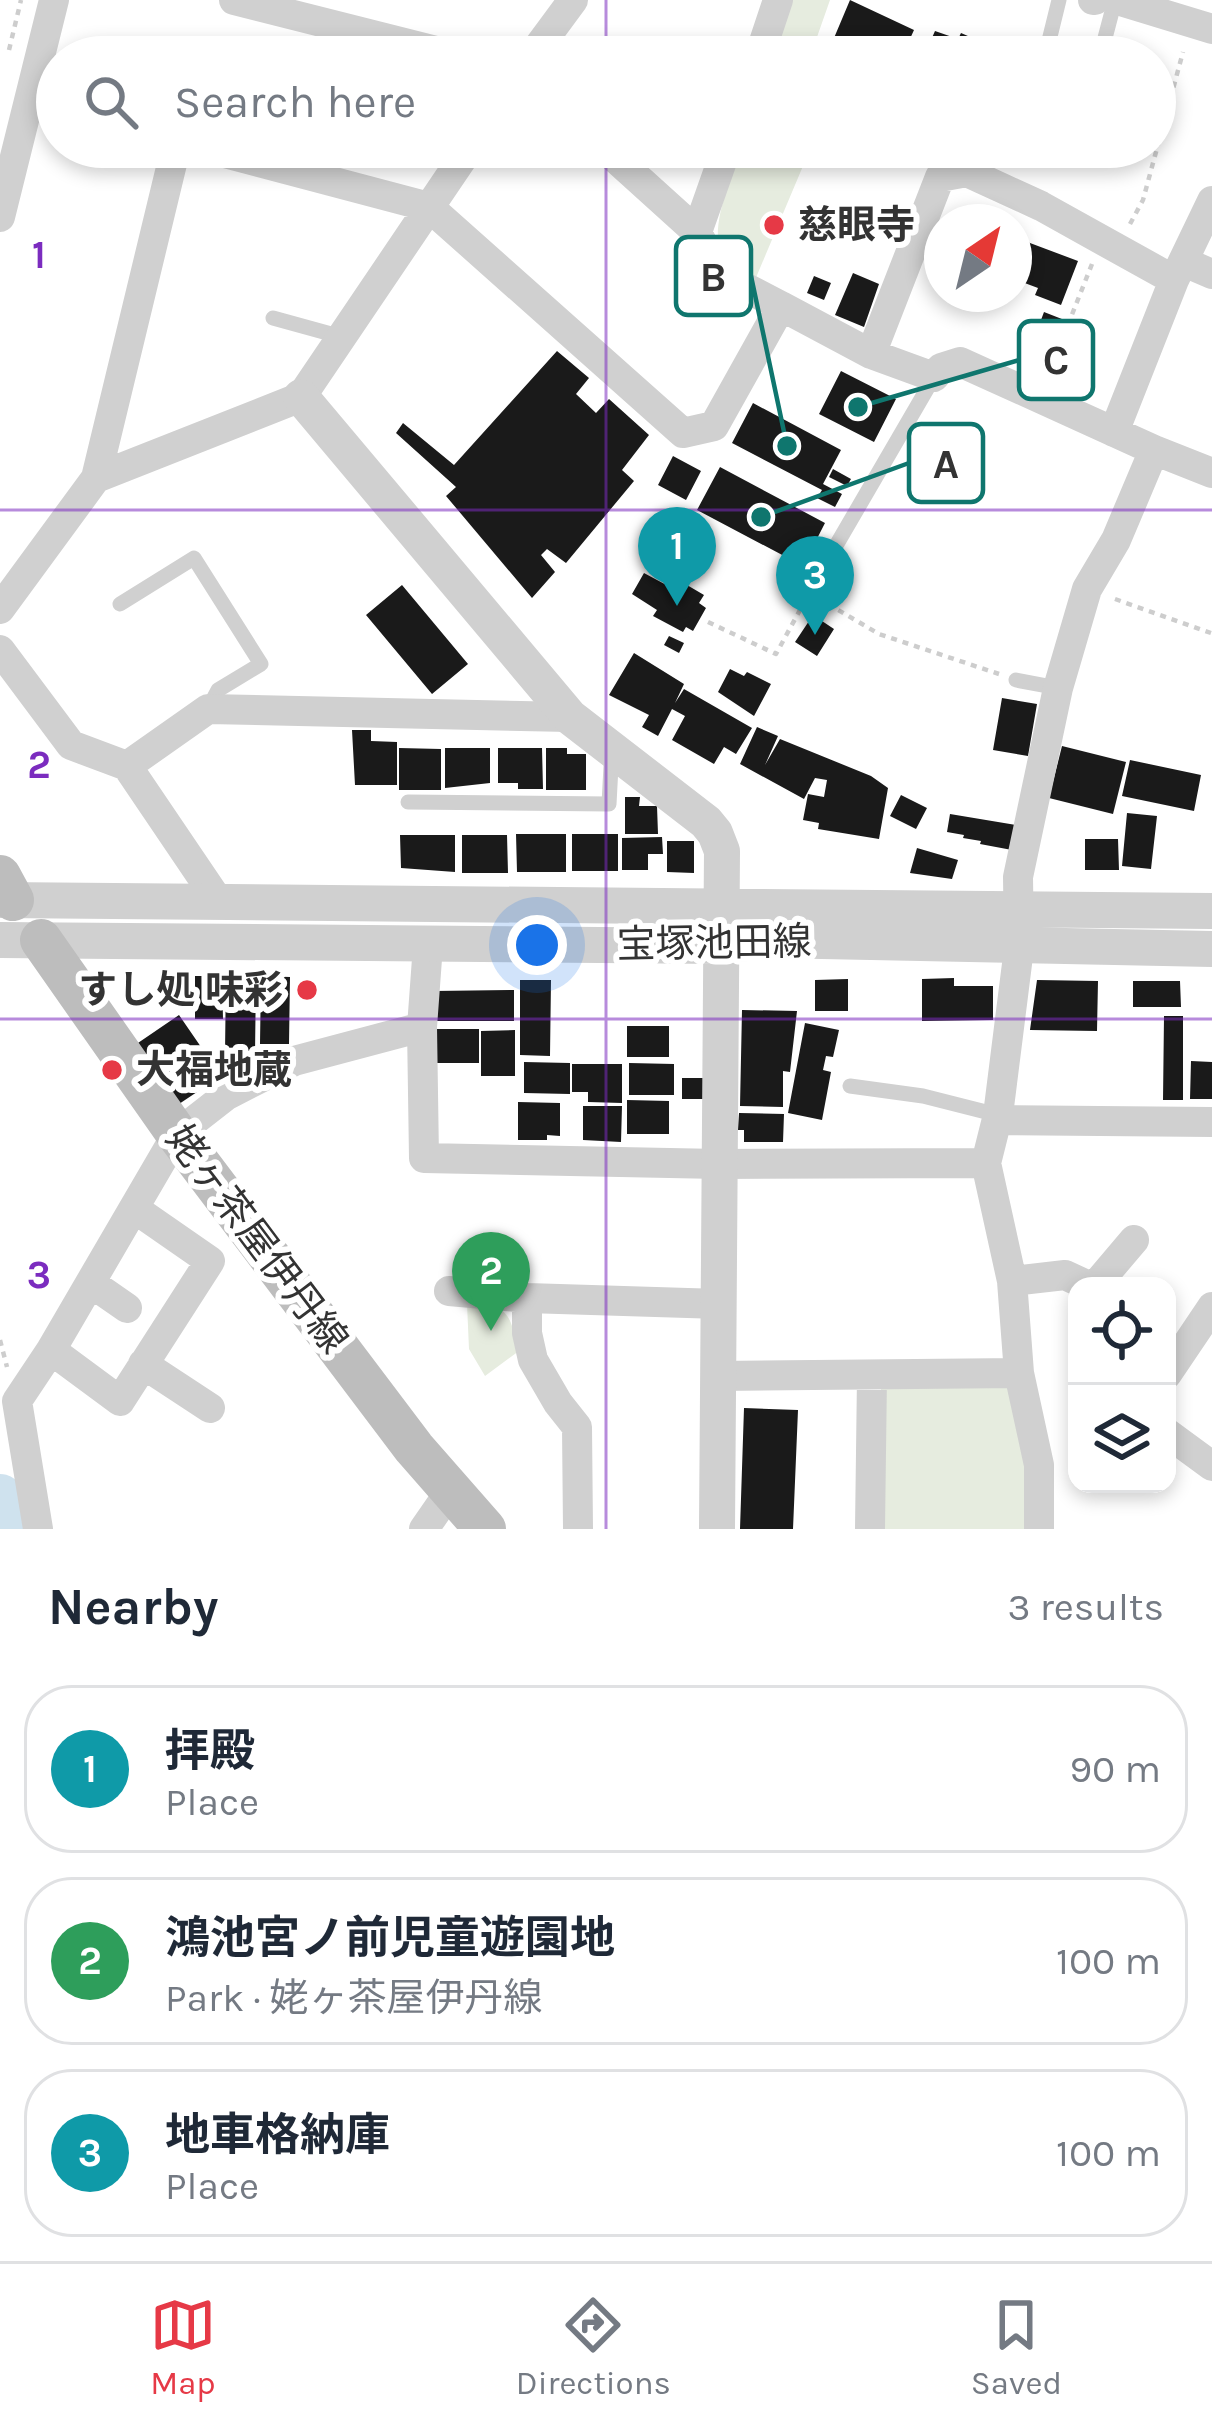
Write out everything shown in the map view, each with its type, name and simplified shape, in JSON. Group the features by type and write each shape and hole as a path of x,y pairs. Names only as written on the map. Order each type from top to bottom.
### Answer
{"main road":[{"name":"姥ヶ茶屋伊丹線","path":"11,911 414,1448 485,1529"}],"street":[{"path":"50,36 54,0"},
{"path":"234,0 377,36"},
{"path":"546,36 573,0"},
{"path":"766,36 778,0"},
{"path":"1116,0 1201,26"},
{"path":"0,217 36,121"},
{"path":"0,609 96,478 171,168"},
{"path":"280,168 429,208 682,434 714,426 781,306"},
{"path":"96,478 302,397 456,168"},
{"path":"626,168 698,232 717,273 872,354 934,377 941,368 960,362 1212,473"},
{"path":"698,232 721,168"},
{"path":"872,354 940,177 967,172 1041,206 1109,246 1190,272"},
{"path":"1114,432 1190,272 1212,201"},
{"path":"302,397 570,717 715,833 722,851 716,1529"},
{"path":"1039,1529 1039,1465 1019,1372 1012,1281 986,1163 997,1118 1019,948 1018,877 1058,688 1087,589 1116,540 1154,450"},
{"path":"0,650 71,745 127,766 218,902"},
{"path":"127,766 208,710 570,717"},
{"path":"11,911 218,902 1212,910"},
{"name":"宝塚池田線","path":"11,911 428,944 723,946 773,940 1212,950"},
{"path":"428,944 422,1028 424,1158 986,1163"},
{"path":"38,1529 17,1401 177,1134 227,1095 294,1061 422,1028"},
{"path":"997,1118 1212,1122"},
{"path":"135,1209 210,1261"},
{"path":"51,1350 120,1401 231,1232 247,1226"},
{"path":"1100,1277 1134,1240"},
{"path":"1012,1281 1070,1277"},
{"path":"91,1283 127,1308"},
{"path":"449,1292 719,1304"},
{"path":"527,1298 533,1360 577,1426 578,1529"},
{"path":"1176,1358 1212,1307"},
{"path":"143,1364 210,1408"},
{"path":"719,1376 1019,1372"},
{"path":"870,1529 872,1376"},
{"path":"1176,1440 1212,1466"},
{"path":"424,1529 451,1490"}],"lane":[{"path":"1051,36 1059,0"},
{"path":"1106,36 1116,0"},
{"path":"273,318 341,338"},
{"path":"809,592 934,377"},
{"path":"120,604 194,558 261,664 218,690 208,710"},
{"path":"1016,680 1058,688"},
{"path":"408,802 609,804 611,766 619,754"},
{"path":"850,1085 923,1096 997,1118"}],"path":[{"path":"5,68 21,0"},
{"path":"1176,101 1201,26"},
{"path":"1039,398 1109,246 1143,200 1154,168"},
{"path":"1087,589 1212,632"},
{"path":"708,622 776,654 809,592 879,634 1016,680"}],"shaded area":[{"path":"792,0 830,0 817,36 780,36"},
{"path":"735,168 802,168 755,280 725,268 720,253 719,223"},
{"path":"467,1304 505,1313 519,1351 485,1376 469,1349"},
{"path":"1010,1381 1027,1455 1026,1529 880,1529 881,1386"}],"building":[{"path":"850,0 914,30 911,36 835,36"},
{"path":"1032,244 1078,261 1061,305 1035,295 1038,288 1032,286"},
{"path":"853,273 879,284 864,327 835,315"},
{"path":"814,276 831,283 824,300 807,293"},
{"path":"1044,312 1067,321 1058,344 1035,336"},
{"path":"557,351 589,378 576,394 596,413 609,399 649,435 622,470 634,481 566,563 547,549 541,555 555,572 532,598 446,496 456,487 396,433 403,423 454,465"},
{"path":"841,371 896,399 874,442 819,414"},
{"path":"753,403 841,450 823,484 842,494 835,507 817,498 822,490 732,443"},
{"path":"673,456 701,471 686,500 658,485"},
{"path":"720,467 825,523 803,566 697,510"},
{"path":"833,469 851,479 847,486 829,477"},
{"path":"644,573 670,587 675,578 704,595 699,603 706,608 693,631 686,627 683,632 653,616 657,610 632,594"},
{"path":"402,585 468,664 432,694 366,615"},
{"path":"813,615 834,629 817,656 795,642"},
{"path":"669,636 684,643 679,653 664,645"},
{"path":"634,653 684,684 675,703 684,689 752,728 736,754 724,747 714,764 672,740 685,716 672,709 658,736 642,727 649,715 609,695"},
{"path":"730,669 771,684 754,716 718,692"},
{"path":"1002,698 1037,704 1028,756 993,750"},
{"path":"757,727 778,736 765,765 780,739 871,776 888,788 879,839 818,829 819,823 803,820 808,794 824,797 827,780 815,778 804,799 740,764"},
{"path":"352,730 371,730 371,741 397,742 397,785 355,785"},
{"path":"1062,746 1126,762 1113,814 1049,798"},
{"path":"399,748 441,749 441,790 399,790"},
{"path":"445,748 490,748 490,783 445,788"},
{"path":"498,748 542,748 543,789 498,783"},
{"path":"546,748 586,754 586,790 546,790"},
{"path":"1130,760 1201,775 1194,811 1122,796"},
{"path":"901,795 927,808 916,829 890,816"},
{"path":"625,797 640,797 639,806 657,806 658,834 625,834"},
{"path":"1127,813 1157,816 1151,869 1122,866"},
{"path":"950,814 1016,825 1012,850 947,832"},
{"path":"516,834 566,834 566,872 517,872"},
{"path":"572,834 618,834 618,871 572,871"},
{"path":"400,835 455,835 455,872 401,868"},
{"path":"462,835 507,835 508,873 462,873"},
{"path":"662,837 663,854 648,854 648,870 622,870 622,838"},
{"path":"1085,839 1118,839 1119,870 1085,870"},
{"path":"667,841 694,841 694,873 667,872"},
{"path":"917,848 958,860 952,879 910,873"},
{"path":"226,975 256,975 255,1054 225,1053"},
{"path":"195,976 222,976 223,1019 195,1019"},
{"path":"261,976 290,977 289,1044 260,1044"},
{"path":"954,978 954,986 993,986 993,1020 922,1021 922,979"},
{"path":"848,979 848,1011 815,1011 815,980"},
{"path":"520,980 551,980 550,1056 520,1055"},
{"path":"1037,980 1098,981 1097,1031 1030,1030"},
{"path":"1133,981 1180,981 1181,1007 1133,1007"},
{"path":"514,990 514,1021 435,1021 434,991"},
{"path":"742,1010 797,1011 790,1072 783,1071 783,1107 740,1106"},
{"path":"179,1015 221,1076 176,1106 135,1045"},
{"path":"1164,1016 1183,1016 1183,1100 1163,1100"},
{"path":"805,1023 839,1030 833,1057 826,1056 823,1070 831,1072 822,1120 788,1113"},
{"path":"627,1026 669,1026 669,1057 627,1057"},
{"path":"437,1029 479,1029 479,1063 437,1063"},
{"path":"515,1030 515,1076 481,1076 481,1031"},
{"path":"1191,1061 1212,1062 1212,1099 1190,1099"},
{"path":"524,1062 570,1063 570,1094 524,1093"},
{"path":"629,1063 674,1064 674,1095 629,1095"},
{"path":"572,1064 622,1064 622,1103 588,1102 588,1092 572,1092"},
{"path":"682,1078 703,1078 703,1099 682,1099"},
{"path":"627,1100 669,1101 669,1134 627,1134"},
{"path":"518,1102 560,1103 560,1136 518,1140"},
{"path":"583,1106 622,1106 621,1142 583,1140"},
{"path":"739,1113 784,1114 783,1142 744,1142 744,1130 738,1130"},
{"path":"744,1408 798,1410 793,1529 740,1529"}],"waterway":[{"path":"0,1498 4,1529"}],"place":[{"name":"慈眼寺","path":"774,225"},
{"name":"C","path":"858,407"},
{"name":"B","path":"787,446"},
{"name":"A","path":"761,517"},
{"name":"拝殿","path":"677,606"},
{"name":"地車格納庫","path":"815,635"},
{"name":"すし処 味彩","path":"307,990"},
{"name":"大福地蔵","path":"112,1070"},
{"name":"鴻池宮ノ前児童遊園地","path":"491,1331"}]}
